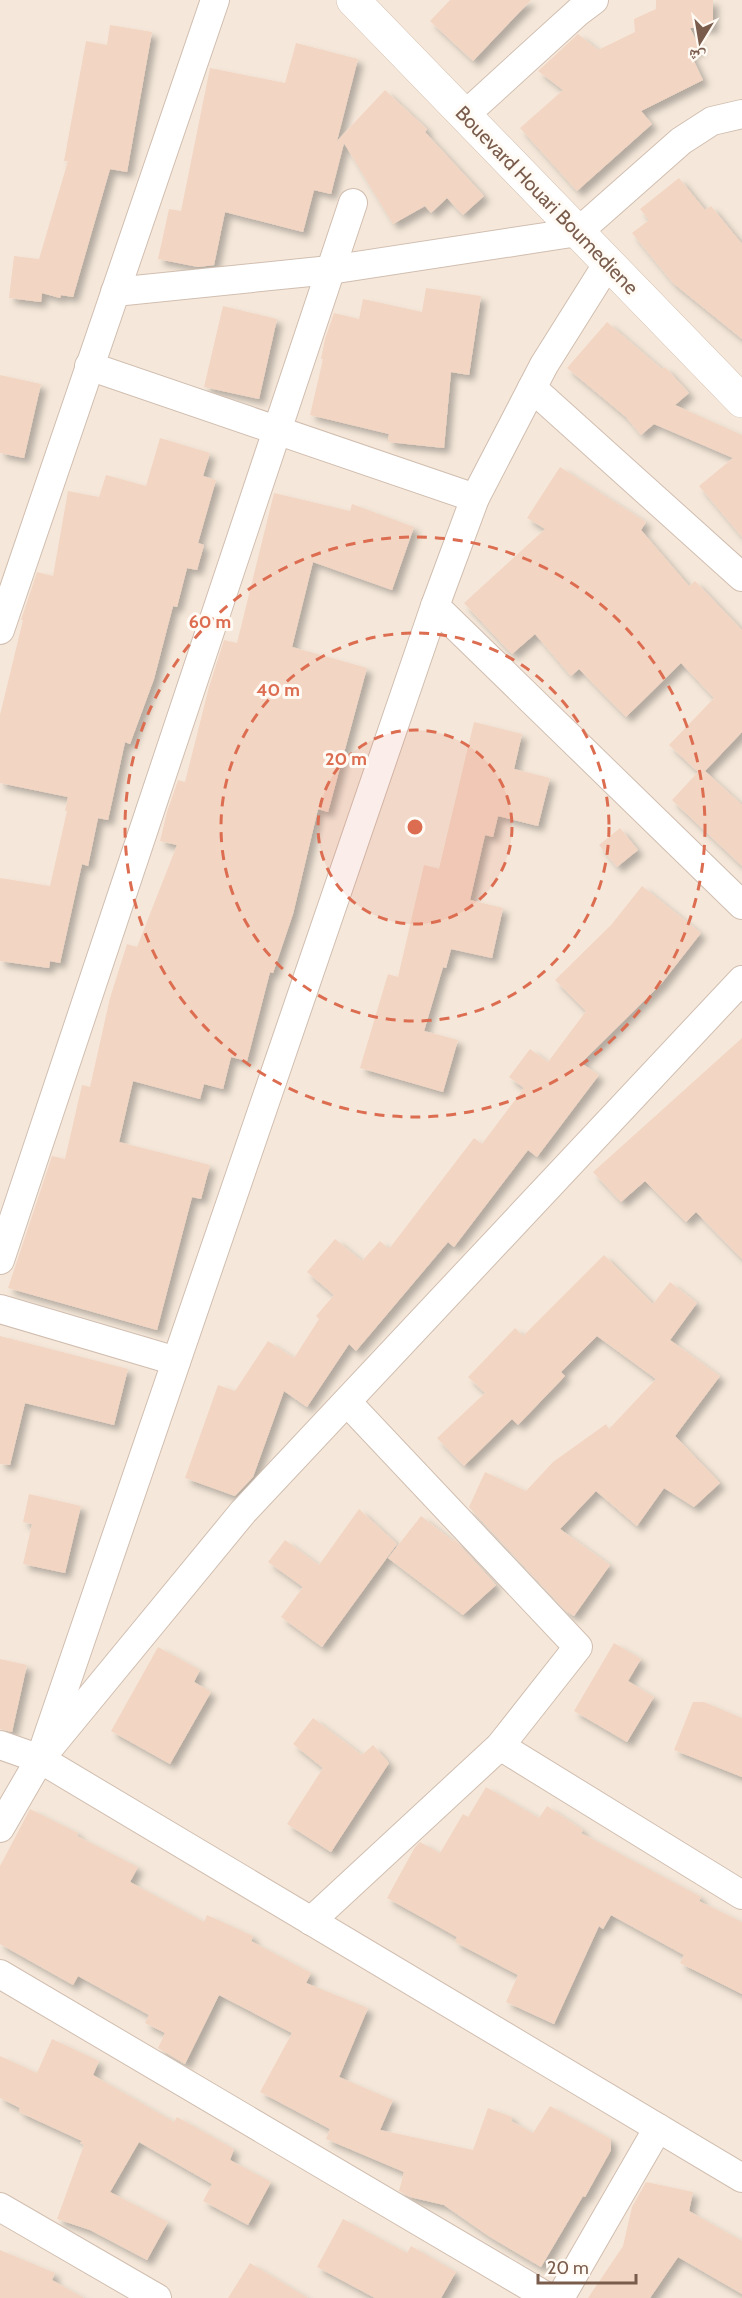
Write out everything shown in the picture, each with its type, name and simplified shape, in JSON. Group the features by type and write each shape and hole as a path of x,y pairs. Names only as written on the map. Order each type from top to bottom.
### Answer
{"street":[{"path":"0,630 215,0"},
{"name":"Bouevard Houari Boumediene","path":"353,0 742,400"},
{"path":"465,116 594,0"},
{"path":"115,292 330,270 578,231 681,141 712,122 742,114"},
{"path":"0,1260 352,203"},
{"path":"40,1759 435,606 475,498 544,365 609,263"},
{"path":"89,366 276,432 475,498"},
{"path":"532,388 742,577"},
{"path":"435,606 742,905"},
{"path":"0,1828 40,1759 243,1512 742,980"},
{"path":"0,1309 176,1361"},
{"path":"310,1921 500,1746 579,1647 347,1402"},
{"path":"0,1745 40,1759 742,2178"},
{"path":"500,1746 742,1895"},
{"path":"0,1974 549,2298"},
{"path":"560,2298 658,2127"},
{"path":"0,2207 157,2298"}],"shaded area":[{"path":"0,0 742,0 742,2298 0,2298"}],"building":[{"path":"450,0 531,0 473,61 430,21"},
{"path":"656,0 713,0 713,28 690,28 700,48 690,53 703,80 641,111 652,124 577,191 520,128 563,90 538,71 578,34 598,50 635,32 634,19 656,9"},
{"path":"110,25 152,32 127,172 110,169 73,297 61,295 60,298 42,293 41,302 9,298 14,256 39,259 68,161 64,161 86,41 107,45"},
{"path":"296,43 358,59 337,141 385,90 427,129 425,132 484,196 463,215 447,198 431,213 425,206 393,224 344,143 331,194 314,190 303,232 225,212 214,265 198,267 158,259 169,209 181,211 210,68 285,83"},
{"path":"679,178 705,210 711,206 742,244 742,339 673,283 632,233 649,220 640,209"},
{"path":"426,288 481,296 469,375 451,372 444,448 388,442 389,434 310,415 323,359 321,359 325,339 334,313 359,319 363,299 422,312"},
{"path":"223,306 277,319 259,399 204,387"},
{"path":"607,322 662,369 665,367 689,393 675,405 742,435 742,537 699,486 733,458 654,424 641,435 626,417 567,368"},
{"path":"0,375 41,384 24,458 0,453"},
{"path":"160,438 210,453 203,476 216,480 198,543 204,545 197,570 187,568 177,607 173,606 154,679 130,744 125,742 108,820 98,818 88,866 82,864 60,963 50,961 49,968 0,961 0,878 50,886 68,797 0,783 0,715 23,620 21,620 37,572 53,576 68,491 99,497 106,475 146,486"},
{"path":"560,467 646,522 641,530 689,586 695,581 742,630 742,732 705,771 742,805 742,866 672,800 698,772 669,745 714,698 681,663 626,717 579,669 571,676 535,634 512,654 464,603 545,529 527,518"},
{"path":"274,493 350,511 352,504 414,527 392,590 313,562 292,647 367,668 328,812 318,809 293,914 273,973 270,972 247,1061 231,1057 223,1089 204,1084 200,1099 133,1081 119,1142 210,1165 201,1199 192,1197 157,1330 8,1288 52,1156 65,1159 82,1085 90,1087 110,998 127,944 137,947 177,845 160,841 167,812 178,780 185,782 209,687 224,640 237,643"},
{"path":"474,722 522,734 514,769 550,778 538,826 498,816 493,837 485,835 470,900 503,908 492,958 451,949 446,968 443,967 424,1031 458,1040 443,1092 360,1068 388,974 398,977 424,865 439,869"},
{"path":"620,828 638,850 617,867 599,845"},
{"path":"642,886 701,933 661,984 581,1063 599,1075 537,1157 528,1150 454,1247 448,1242 356,1351 349,1344 307,1407 284,1391 253,1477 235,1496 185,1478 218,1385 235,1391 268,1341 294,1358 319,1319 316,1316 334,1295 307,1272 335,1239 362,1261 380,1241 389,1249 474,1138 482,1144 524,1088 509,1077 530,1049 548,1062 586,1011 555,980 611,925"},
{"path":"742,1038 742,1259 696,1212 686,1222 645,1181 621,1202 593,1172"},
{"path":"604,1255 653,1304 670,1282 697,1303 670,1340 720,1376 675,1436 720,1483 694,1507 664,1488 637,1526 596,1491 560,1529 610,1565 574,1616 566,1611 469,1507 485,1472 526,1491 553,1462 606,1424 609,1429 656,1379 597,1336 561,1372 565,1376 518,1425 512,1419 464,1466 437,1438 485,1393 468,1377 515,1328 523,1336"},
{"path":"0,1336 128,1369 114,1425 25,1403 10,1465 0,1464"},
{"path":"29,1494 81,1506 65,1573 23,1564 32,1524 23,1522"},
{"path":"359,1509 397,1544 322,1647 281,1617 303,1587 268,1562 285,1540 319,1565"},
{"path":"421,1516 453,1541 454,1539 496,1585 463,1615 388,1558"},
{"path":"614,1643 641,1659 628,1681 654,1697 627,1742 574,1711"},
{"path":"158,1647 200,1670 194,1682 211,1692 170,1764 111,1731"},
{"path":"0,1659 27,1665 12,1732 0,1729"},
{"path":"693,1702 704,1702 742,1718 742,1777 674,1750"},
{"path":"313,1718 362,1755 373,1745 389,1763 331,1852 287,1824 323,1768 293,1744"},
{"path":"486,1787 539,1818 547,1806 583,1830 581,1833 701,1897 699,1901 742,1922 742,1994 680,1963 684,1955 611,1915 603,1929 599,1926 554,2024 506,2002 518,1975 455,1942 457,1937 387,1898 415,1847 420,1842 440,1853 463,1814 468,1817"},
{"path":"30,1809 138,1867 130,1882 204,1922 207,1915 253,1936 251,1941 311,1973 306,1983 368,2008 339,2077 393,2100 380,2130 473,2150 488,2108 512,2117 511,2121 533,2133 550,2106 611,2139 611,2150 585,2197 583,2196 541,2267 490,2237 444,2205 410,2197 399,2191 404,2172 326,2139 330,2129 260,2092 292,2033 219,1995 185,2064 158,2048 165,2033 145,2023 149,2015 78,1976 73,1985 0,1944 0,1866"},
{"path":"52,2039 99,2061 93,2075 174,2122 177,2117 234,2149 230,2160 271,2182 248,2225 203,2201 212,2184 139,2142 110,2192 168,2222 147,2260 90,2230 57,2219 84,2145 80,2143 82,2141 19,2112 20,2108 0,2098 0,2056 37,2073"},
{"path":"646,2182 693,2192 689,2211 742,2241 742,2294 678,2257 650,2298 588,2298 623,2246 632,2207"},
{"path":"343,2219 407,2253 411,2246 456,2272 441,2298 375,2298 317,2267"},
{"path":"0,2250 55,2273 52,2280 84,2298 0,2298"},
{"path":"250,2263 308,2298 228,2298"}]}
